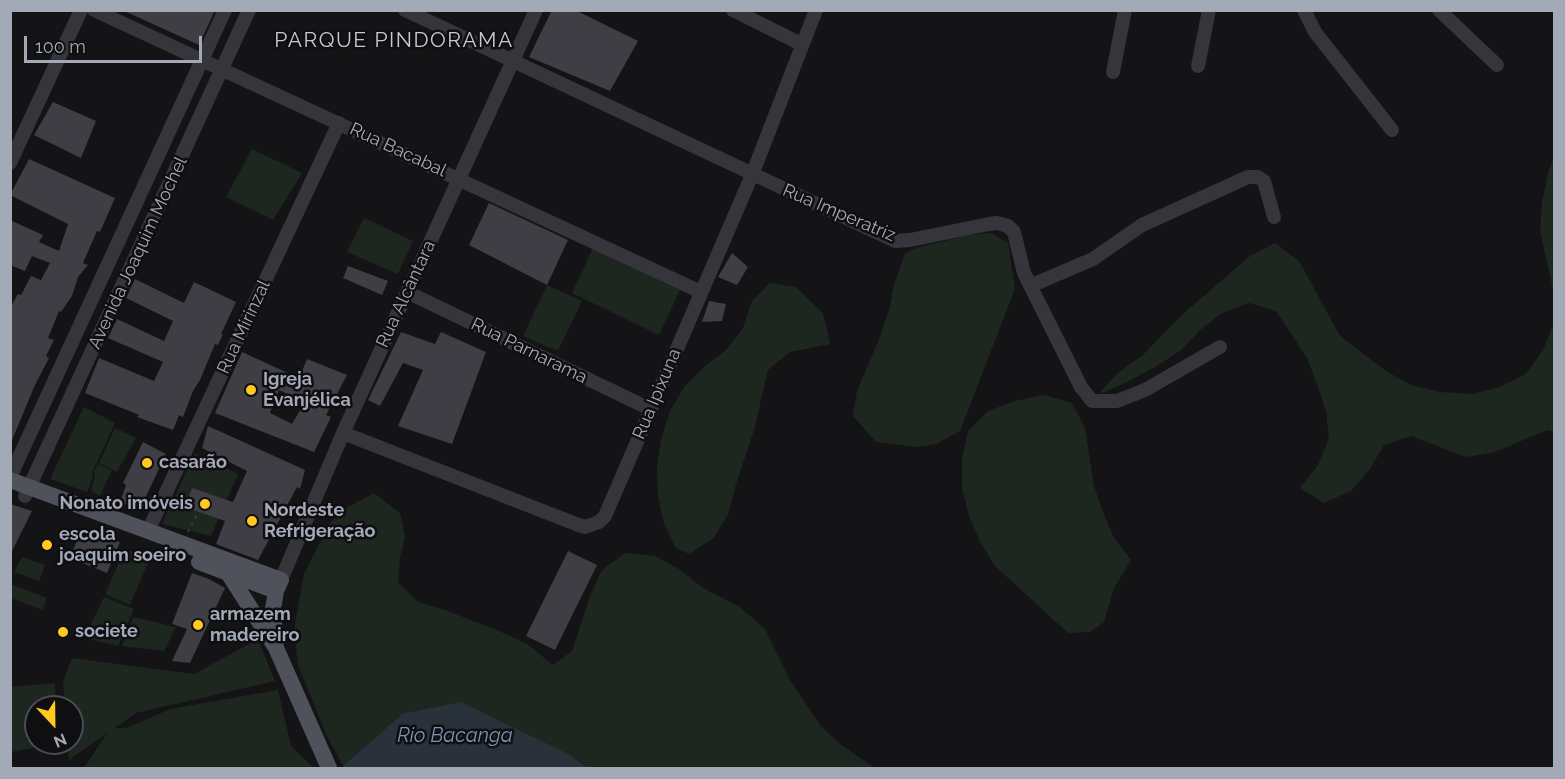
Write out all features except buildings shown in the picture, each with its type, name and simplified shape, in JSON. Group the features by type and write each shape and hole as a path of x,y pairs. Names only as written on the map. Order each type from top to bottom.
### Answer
{"main road":[{"path":"10,479 22,491 228,573 279,585"},
{"path":"22,491 148,531 279,585"},
{"path":"228,573 276,648 327,765"},
{"path":"276,648 273,620 279,585"}],"street":[{"path":"10,163 81,10"},
{"name":"Rua Bacabal","path":"94,10 701,292"},
{"name":"Avenida Joaquim Mochel","path":"10,479 225,10"},
{"name":"Avenida Joaquim Mochel","path":"22,491 223,71 249,10"},
{"name":"Rua Imperatriz","path":"405,10 895,241 989,224 1005,224 1014,232 1024,273 1030,286 1081,387 1092,401 1117,401 1136,394 1220,347"},
{"name":"Rua Alcântara","path":"279,585 343,433 536,10"},
{"path":"733,10 801,44"},
{"name":"Rua Ipixuna","path":"343,433 585,527 599,522 605,516 752,175 816,10"},
{"path":"1113,72 1125,10"},
{"path":"1198,66 1209,10"},
{"path":"1304,10 1314,32 1392,130"},
{"path":"1439,10 1497,64"},
{"name":"Rua Mirinzal","path":"148,531 339,123"},
{"path":"1030,286 1093,259 1142,225 1248,177 1258,177 1264,181 1274,217"},
{"name":"Rua Parnarama","path":"407,292 650,409"}],"path":[{"path":"187,536 198,513"}],"shaded area":[{"path":"252,149 302,173 273,220 226,197"},
{"path":"1554,156 1554,294 1540,231 1542,202"},
{"path":"364,218 413,241 398,274 347,252"},
{"path":"992,233 1008,243 1015,289 960,431 936,444 917,447 876,442 853,416 857,391 879,339 905,254 913,249 968,235"},
{"path":"1275,243 1299,261 1340,336 1386,371 1411,385 1440,392 1472,394 1500,387 1526,374 1543,350 1554,323 1554,432 1547,430 1495,452 1466,457 1411,436 1384,445 1370,469 1351,491 1324,503 1300,488 1318,465 1329,439 1326,411 1317,384 1307,358 1276,311 1249,303 1222,313 1200,330 1181,350 1157,366 1103,393 1100,392 1119,372 1143,355 1183,314 1250,256"},
{"path":"593,248 680,290 659,335 572,293"},
{"path":"770,283 796,287 823,313 830,344 790,352 768,370 754,430 729,512 714,538 689,554 675,547 664,523 658,496 657,467 661,439 670,411 684,387 705,366 726,350 743,328 752,301"},
{"path":"547,285 582,301 558,351 523,336"},
{"path":"1044,395 1072,403 1085,428 1094,486 1103,512 1114,538 1131,560 1114,588 1104,622 1090,632 1068,633 994,565 969,516 962,488 962,458 968,431 988,411 1015,401"},
{"path":"84,407 115,423 92,473 93,477 87,492 50,479"},
{"path":"115,428 136,438 117,472 99,463"},
{"path":"195,453 238,474 211,536 162,524"},
{"path":"98,464 112,470 100,496 91,491 94,471"},
{"path":"374,493 400,513 405,537 400,557 398,582 418,602 445,610 527,644 553,665 572,651 590,596 602,570 625,553 655,556 679,569 703,588 740,607 765,629 790,680 820,725 841,745 875,768 588,768 570,755 402,714 343,766 326,734 298,665 294,630 304,574 330,523 346,508"},
{"path":"125,549 150,558 130,605 105,594"},
{"path":"22,557 45,565 39,581 14,572"},
{"path":"10,584 47,598 42,610 11,598"},
{"path":"104,597 134,609 118,646 84,638"},
{"path":"133,617 176,627 164,651 122,646"},
{"path":"258,639 275,681 136,713 115,728 127,728 170,709 278,690 291,746 314,768 84,768 107,733 84,749 84,695 64,695 63,681 72,658 194,674"},
{"path":"55,683 56,695 24,695 24,750 11,752 11,687"}],"water":[{"name":"Rio Bacanga","path":"461,702 570,755 588,768 344,768 343,766 402,714"}],"place":[{"name":"Igreja Evanjélica","path":"251,390"},
{"name":"casarão","path":"147,463"},
{"name":"Nonato imóveis","path":"205,504"},
{"name":"Nordeste Refrigeração","path":"252,521"},
{"name":"escola joaquim soeiro","path":"47,545"},
{"name":"armazem madereiro","path":"198,625"},
{"name":"societe","path":"63,632"}],"district":[{"name":"PARQUE PINDORAMA","path":"394,41"}]}
